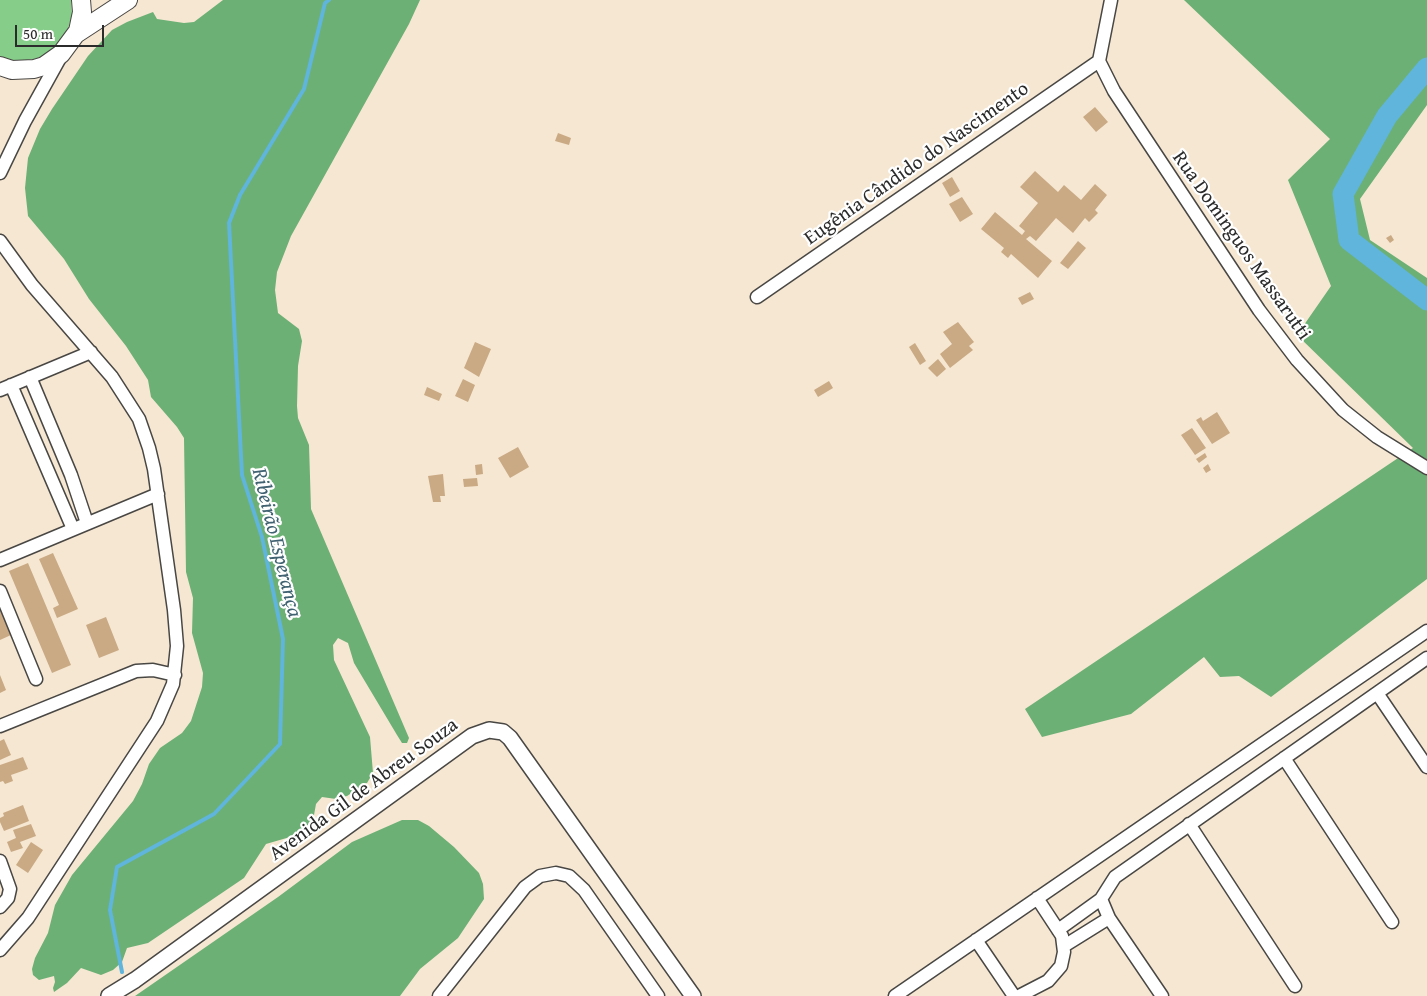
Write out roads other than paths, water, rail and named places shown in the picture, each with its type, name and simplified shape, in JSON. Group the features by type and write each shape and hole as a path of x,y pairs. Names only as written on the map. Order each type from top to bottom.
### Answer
{"main road":[{"path":"0,66 12,70 34,69 44,66 62,54 76,34 82,12 81,0"},
{"path":"76,34 128,0"}],"street":[{"path":"1099,61 1110,0"},
{"path":"0,173 24,122 62,54"},
{"name":"Eugênia Cândido do Nascimento","path":"757,297 1099,61"},
{"name":"Rua Dominguos Massarutti","path":"1099,61 1114,91 1132,120 1259,310 1297,360 1343,410 1377,437 1427,468"},
{"path":"0,241 26,278 112,377 139,419 150,448 176,629 175,675 170,694 157,720 28,918 0,950"},
{"path":"73,529 5,388 91,352"},
{"path":"30,377 71,475 87,523"},
{"path":"0,560 158,494"},
{"path":"0,591 36,678"},
{"path":"895,996 1427,631"},
{"path":"1058,930 1101,899 1115,877 1427,658"},
{"path":"0,726 136,671 153,670 175,675"},
{"path":"1377,693 1427,767"},
{"name":"Avenida Gil de Abreu Souza","path":"109,996 135,980 478,732 488,730 503,732 510,738 693,996"},
{"path":"1284,758 1392,922"},
{"path":"1189,824 1295,986"},
{"path":"0,862 10,890 8,898 0,907"},
{"path":"439,996 525,887 540,876 556,872 568,876 584,890 658,996"},
{"path":"1019,996 1048,981 1061,966 1064,946 1062,936 1037,898"},
{"path":"1101,899 1109,918 1162,996"},
{"path":"1064,946 1109,918"},
{"path":"976,940 1014,996"}],"waterway":[{"name":"Ribeirão Esperança","path":"122,972 110,910 117,867 214,814 280,744 283,639 262,537 242,475 229,223 240,195 304,89 325,3 329,0"},
{"path":"1427,68 1387,116 1343,194 1349,240 1427,300"}]}
